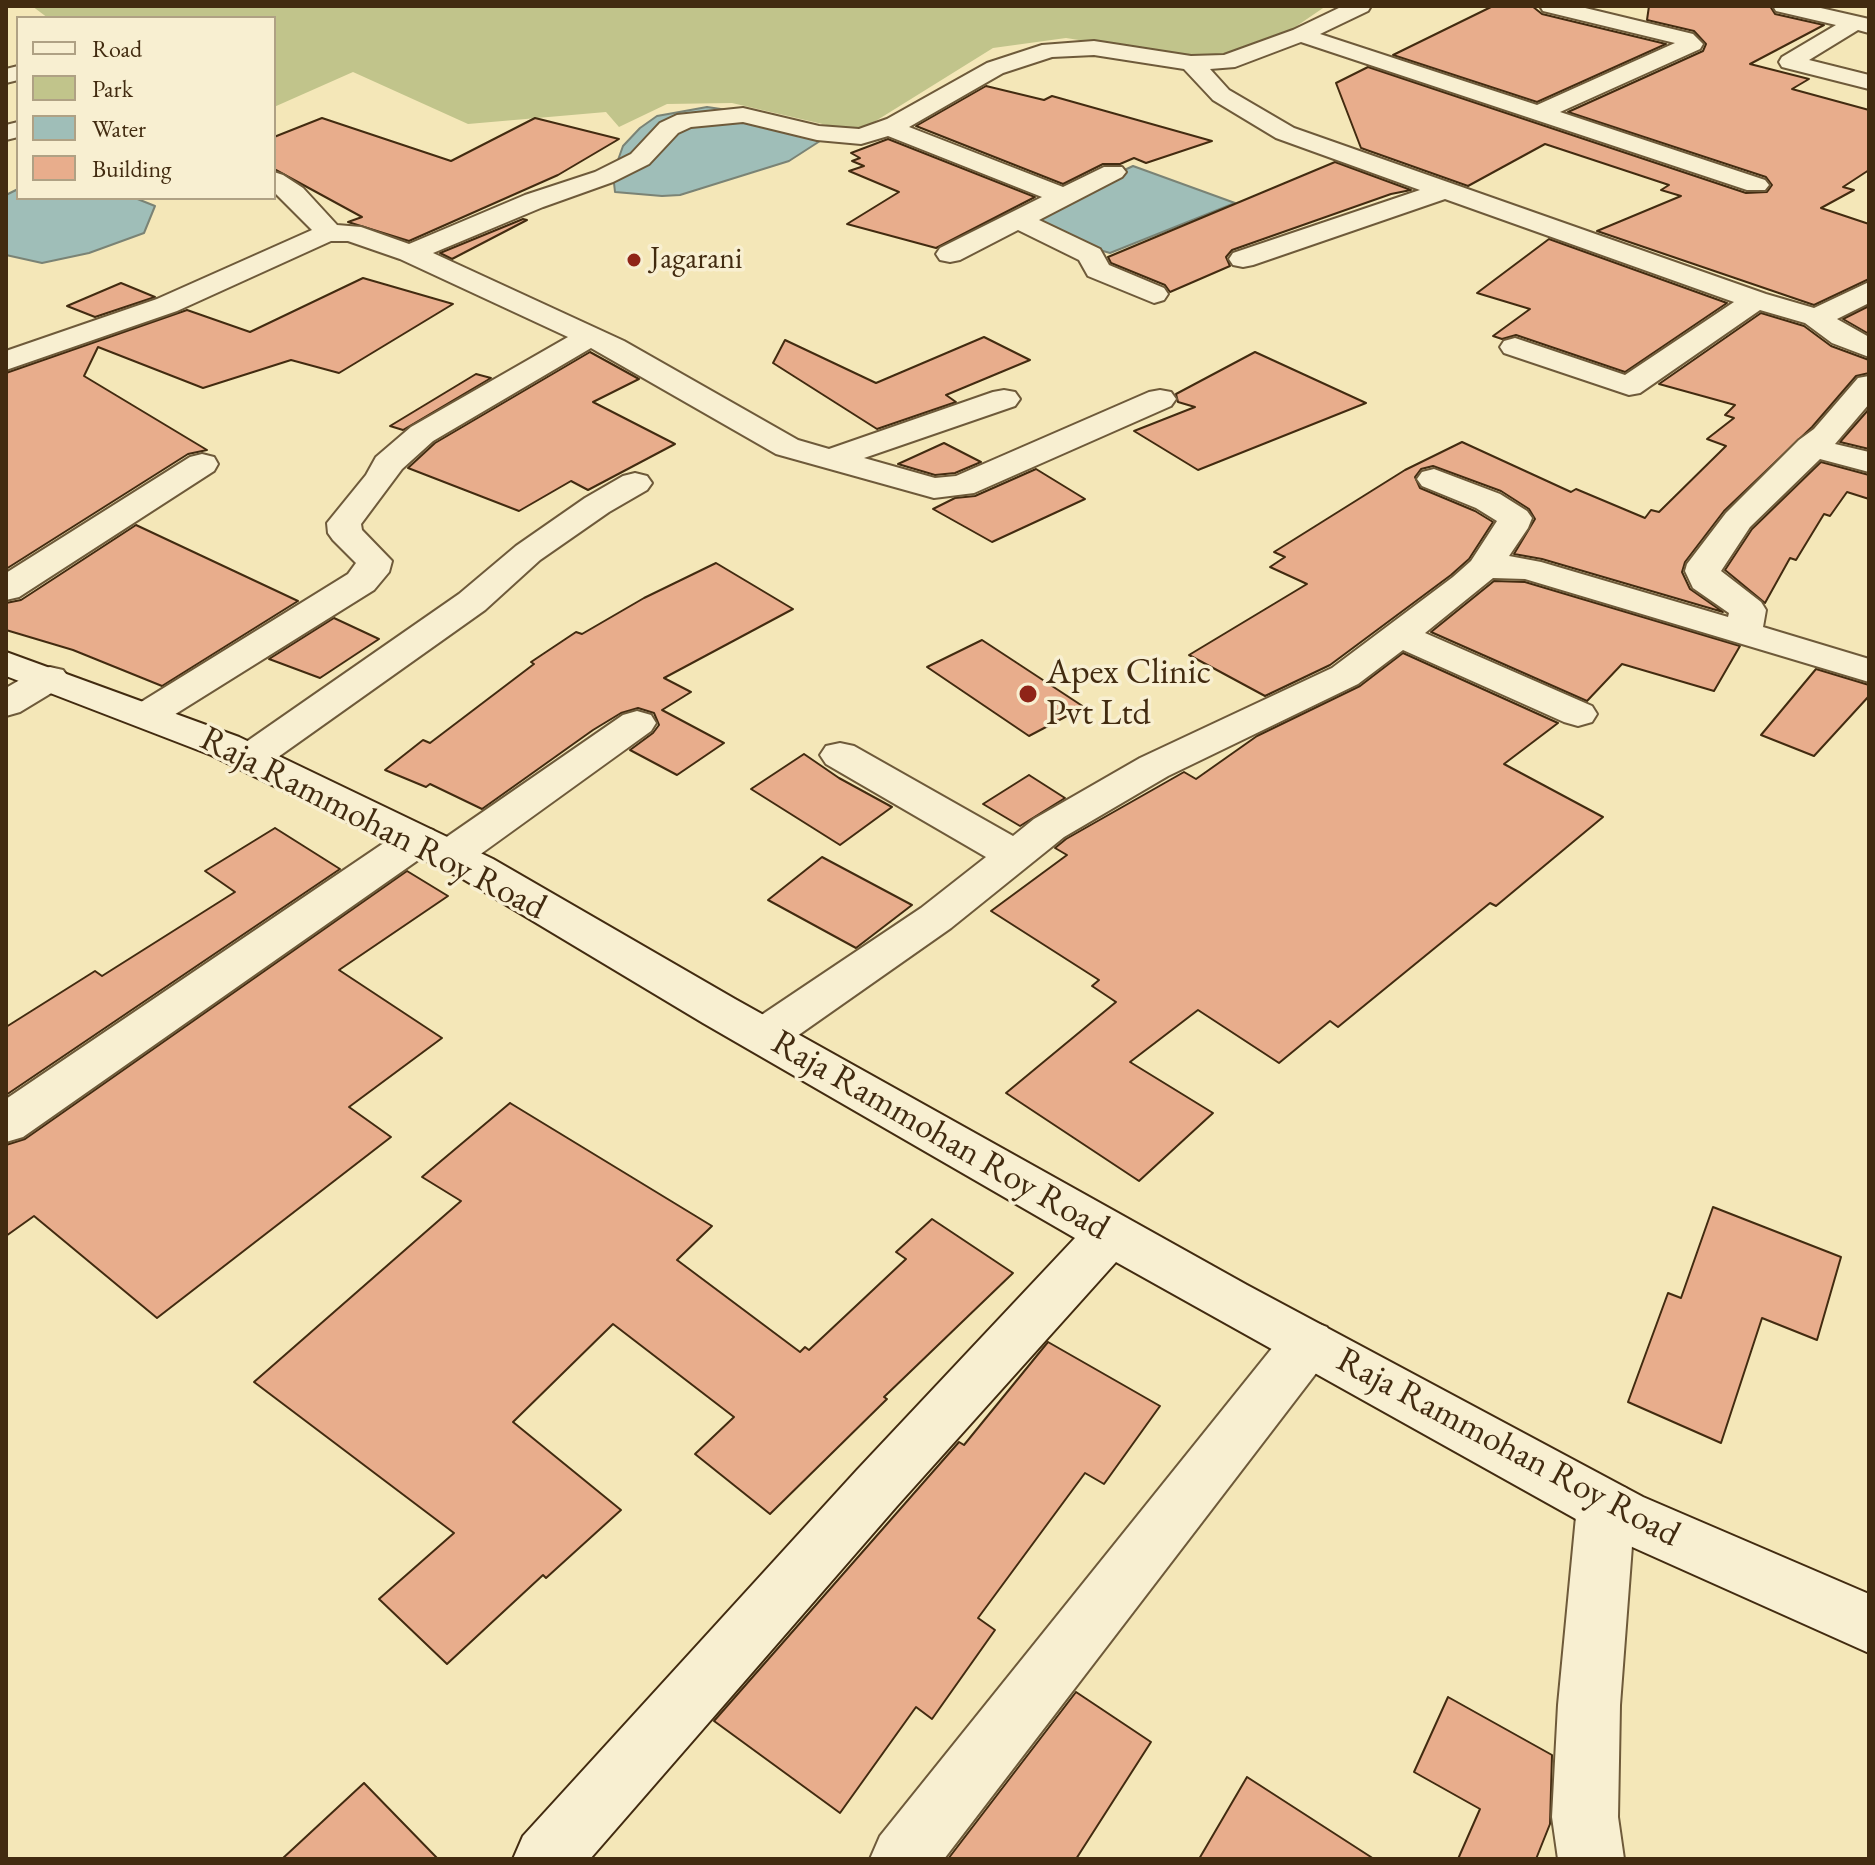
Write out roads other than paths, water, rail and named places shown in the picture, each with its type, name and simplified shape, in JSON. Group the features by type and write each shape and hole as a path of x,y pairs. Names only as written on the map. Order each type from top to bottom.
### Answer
{"street":[{"path":"410,253 534,201 604,177 640,159 669,128 686,120 743,115 840,137 861,137 888,127 995,68 1050,50 1094,48 1191,63 1227,62 1301,35 1360,6"},
{"path":"1539,113 1692,44 1685,39 1551,6"},
{"path":"1784,6 1862,25"},
{"path":"1862,25 1790,62 1869,82"},
{"path":"1301,35 1756,185"},
{"path":"1191,63 1221,95 1285,133 1756,300 1815,317 1842,337 1869,348"},
{"path":"888,127 1064,197"},
{"path":"950,254 1113,172"},
{"path":"276,181 294,194 330,233"},
{"path":"1243,259 1445,190"},
{"path":"1018,220 1090,255 1098,270 1154,294"},
{"path":"6,361 167,305 308,239 330,233 351,233 410,253 591,336 787,447 934,488 962,486 1160,399"},
{"path":"1815,317 1869,291"},
{"path":"1515,347 1629,386 1756,300"},
{"path":"147,715 361,582 371,572 374,561 345,533 344,523 381,478 388,464 422,434 591,336"},
{"path":"1743,633 1748,610 1706,580 1703,571 1738,520 1810,447 1825,436 1869,385"},
{"path":"831,459 1004,399"},
{"path":"1810,447 1869,462"},
{"path":"6,589 202,464"},
{"path":"764,1036 936,918 1049,828 1154,767 1345,676 1466,585 1483,568 1515,518 1488,501 1434,479"},
{"path":"250,758 472,602 528,553 635,483"},
{"path":"1483,568 1506,566 1529,569 1869,671"},
{"path":"1399,635 1578,714"},
{"path":"6,704 28,670"},
{"name":"Raja Rammohan Roy Road","path":"28,670 250,758 478,869 1111,1233 1606,1506 1869,1624"},
{"path":"6,1124 434,848 637,723"},
{"path":"840,755 1013,854"},
{"path":"546,1859 877,1488 1111,1233"},
{"path":"903,1859 1308,1343"},
{"path":"1591,1859 1585,1817 1589,1705 1606,1506"}],"water":[{"path":"707,107 755,114 820,141 789,161 680,195 615,192 613,174 623,146 640,128 657,116"},
{"path":"1133,166 1235,203 1110,253 1037,232 1036,217 1052,204"},
{"path":"16,190 16,200 140,200 155,206 144,233 89,253 42,263 6,255 6,195"}],"place":[{"name":"Jagarani","path":"634,260"},
{"name":"Apex Clinic Pvt Ltd","path":"1028,694"}]}
